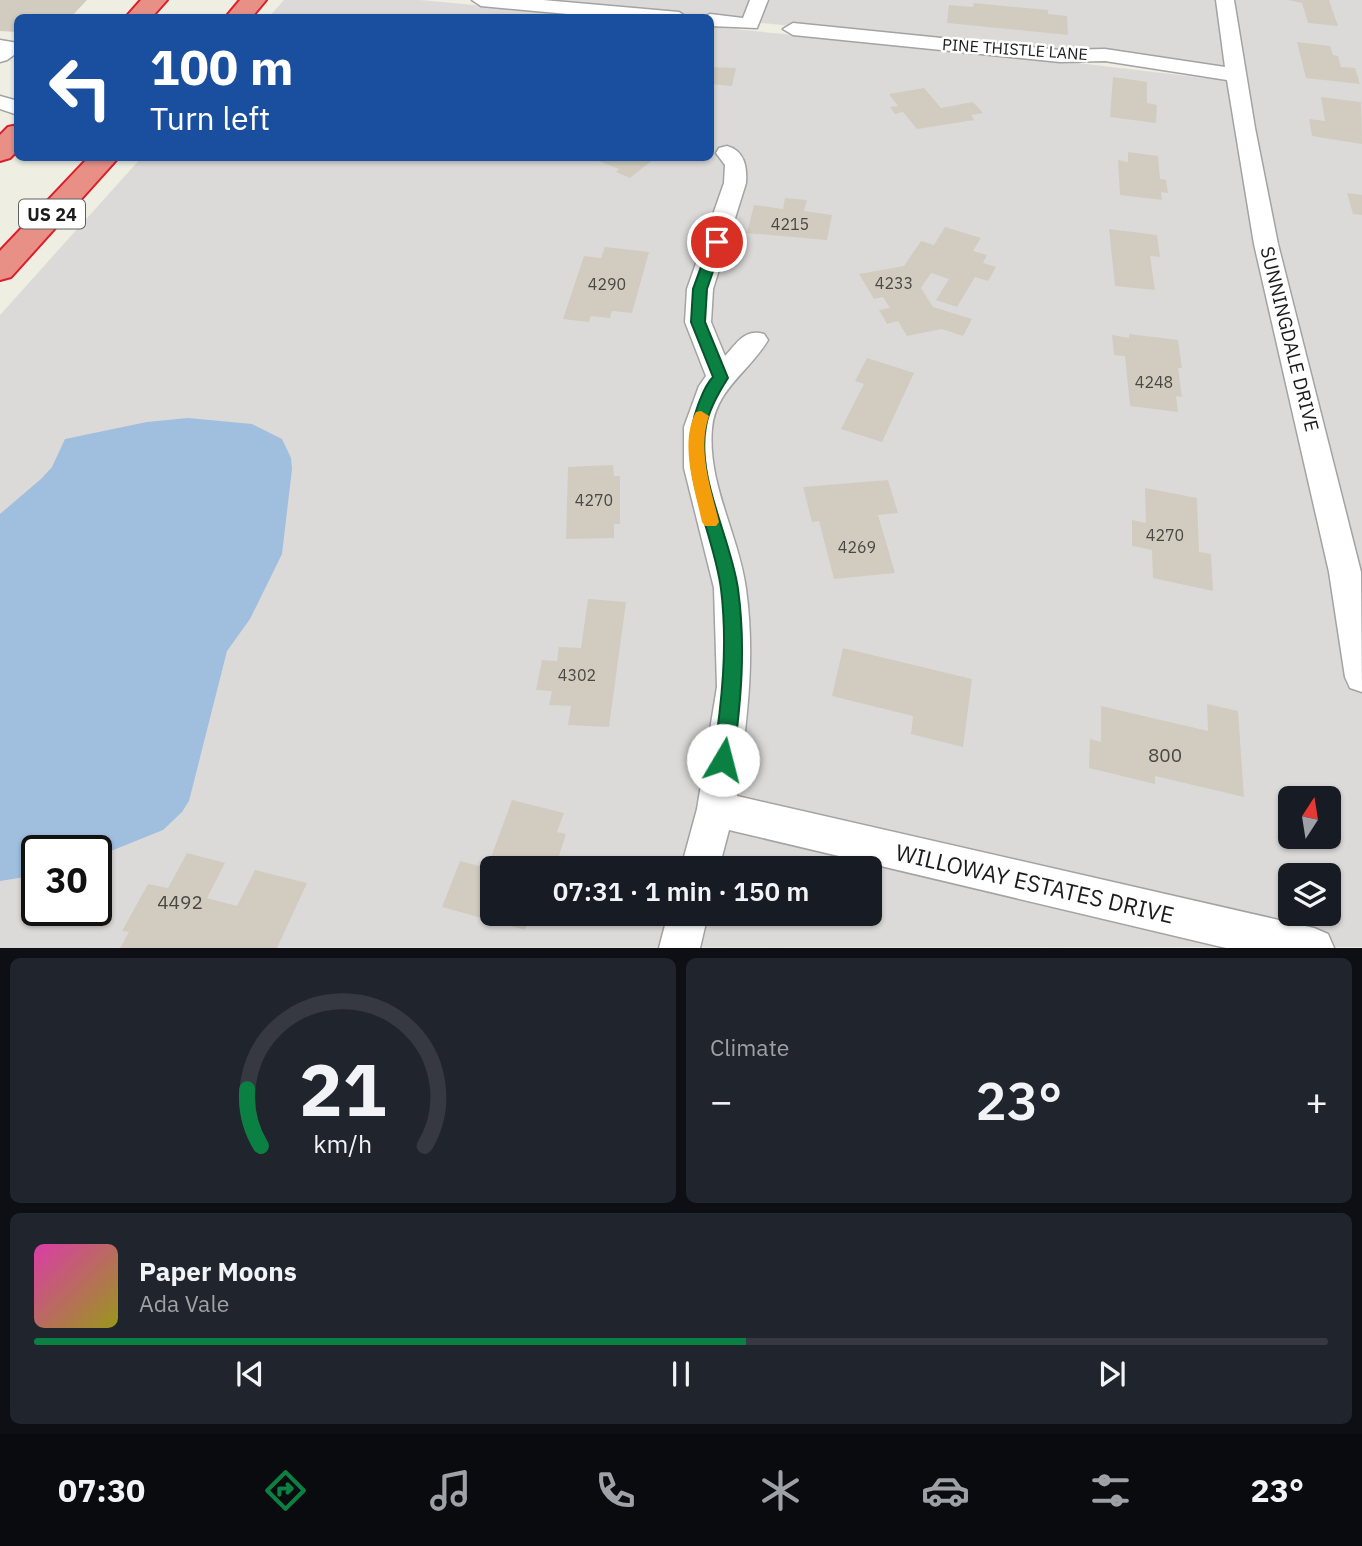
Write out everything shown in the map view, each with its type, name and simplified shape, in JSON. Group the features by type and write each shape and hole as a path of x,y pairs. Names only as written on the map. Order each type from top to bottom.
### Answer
{"highway":[{"path":"140,14 155,0"},
{"path":"240,14 254,0"},
{"path":"0,152 14,138"},
{"name":"US 24","path":"0,270 101,161"},
{"path":"0,238 34,232"}],"street":[{"path":"481,0 635,14"},
{"path":"714,20 750,24 759,0"},
{"name":"SUNNINGDALE DRIVE","path":"1225,0 1235,75 1266,244 1342,558 1362,677"},
{"name":"PINE THISTLE LANE","path":"793,29 1060,56 1105,55 1235,75"},
{"path":"0,46 11,47 0,56"},
{"path":"720,378 698,322 700,289 735,183 736,165 727,153"},
{"path":"703,856 716,809 734,687 730,588 699,468 698,426 713,386 755,340"},
{"name":"WILLOWAY ESTATES DRIVE","path":"716,809 1314,947"},
{"path":"678,947 684,926"}],"shaded area":[{"path":"284,0 420,0 573,14 272,14"},
{"path":"525,0 1216,0 1226,64 1217,67 714,18 714,14 670,14"},
{"path":"1235,0 1362,0 1362,947 0,948 0,315 138,161 714,161 714,27 1035,58 1247,83"}],"water":[{"path":"188,418 252,424 282,439 291,458 292,469 282,554 250,619 227,651 189,801 182,812 163,830 112,851 112,835 21,835 21,878 0,881 0,514 52,467 65,439 147,422"}],"building":[{"path":"0,0 87,0 74,14 14,14 14,32 0,31"},
{"path":"1288,0 1329,0 1338,26 1308,23 1302,3"},
{"path":"974,3 1048,10 1048,14 1067,16 1068,35 947,23 949,5 973,7"},
{"path":"1297,42 1330,46 1333,55 1338,56 1341,67 1355,68 1360,84 1306,78"},
{"path":"714,67 736,68 732,86 714,84"},
{"path":"1113,77 1147,82 1147,103 1157,105 1156,123 1110,117"},
{"path":"924,88 941,108 973,102 983,113 971,115 974,120 917,129 903,112 895,114 890,107 898,106 889,94"},
{"path":"1321,97 1361,102 1362,144 1312,136 1309,119 1325,121"},
{"path":"1128,152 1158,156 1160,179 1166,180 1168,193 1161,192 1162,200 1120,195 1118,160 1128,162"},
{"path":"599,161 651,161 630,178 616,172 619,169"},
{"path":"1347,193 1362,195 1362,215 1353,214"},
{"path":"785,198 807,200 804,211 832,215 827,240 747,233 754,205 783,209"},
{"path":"945,227 981,238 973,251 987,255 983,263 996,267 988,281 975,277 957,307 936,300 949,279 931,273 921,288 933,307 972,319 963,336 942,329 907,336 898,321 887,324 879,310 890,308 883,297 874,299 859,274 904,266 921,241 934,245"},
{"path":"1109,229 1157,235 1160,257 1150,256 1155,290 1115,286"},
{"path":"605,247 649,252 632,313 612,311 610,318 591,316 589,322 563,319 584,256 601,258"},
{"path":"1129,334 1178,340 1182,397 1176,396 1178,412 1130,406 1125,356 1114,355 1112,335 1129,338"},
{"path":"867,358 914,373 882,442 841,429 864,384 855,381"},
{"path":"613,465 614,476 620,476 620,524 614,524 614,538 566,539 568,467"},
{"path":"888,480 898,513 878,515 895,573 834,579 819,521 812,522 803,487"},
{"path":"1145,488 1197,498 1199,552 1211,554 1213,591 1153,578 1152,550 1132,546 1132,520 1146,523"},
{"path":"588,599 626,602 609,727 568,725 571,706 549,705 552,691 536,690 542,660 557,661 559,647 581,648"},
{"path":"843,648 972,679 963,747 911,734 913,716 832,696"},
{"path":"1207,704 1238,711 1244,797 1155,776 1155,784 1089,768 1090,739 1101,742 1101,706 1208,731"},
{"path":"512,800 564,813 557,832 566,834 559,856 491,856"},
{"path":"187,853 225,863 207,898 237,906 255,870 307,883 277,948 120,948 129,932 122,931 148,884 168,888"},
{"path":"460,861 480,866 480,918 442,907"},
{"path":"511,926 526,926 525,930"}],"slow traffic":[{"path":"701,416 698,426 699,468 711,522"}],"route":[{"path":"717,242 700,289 698,322 720,378 713,386 698,426 699,468 711,524 730,588 734,687 723,760"}]}
